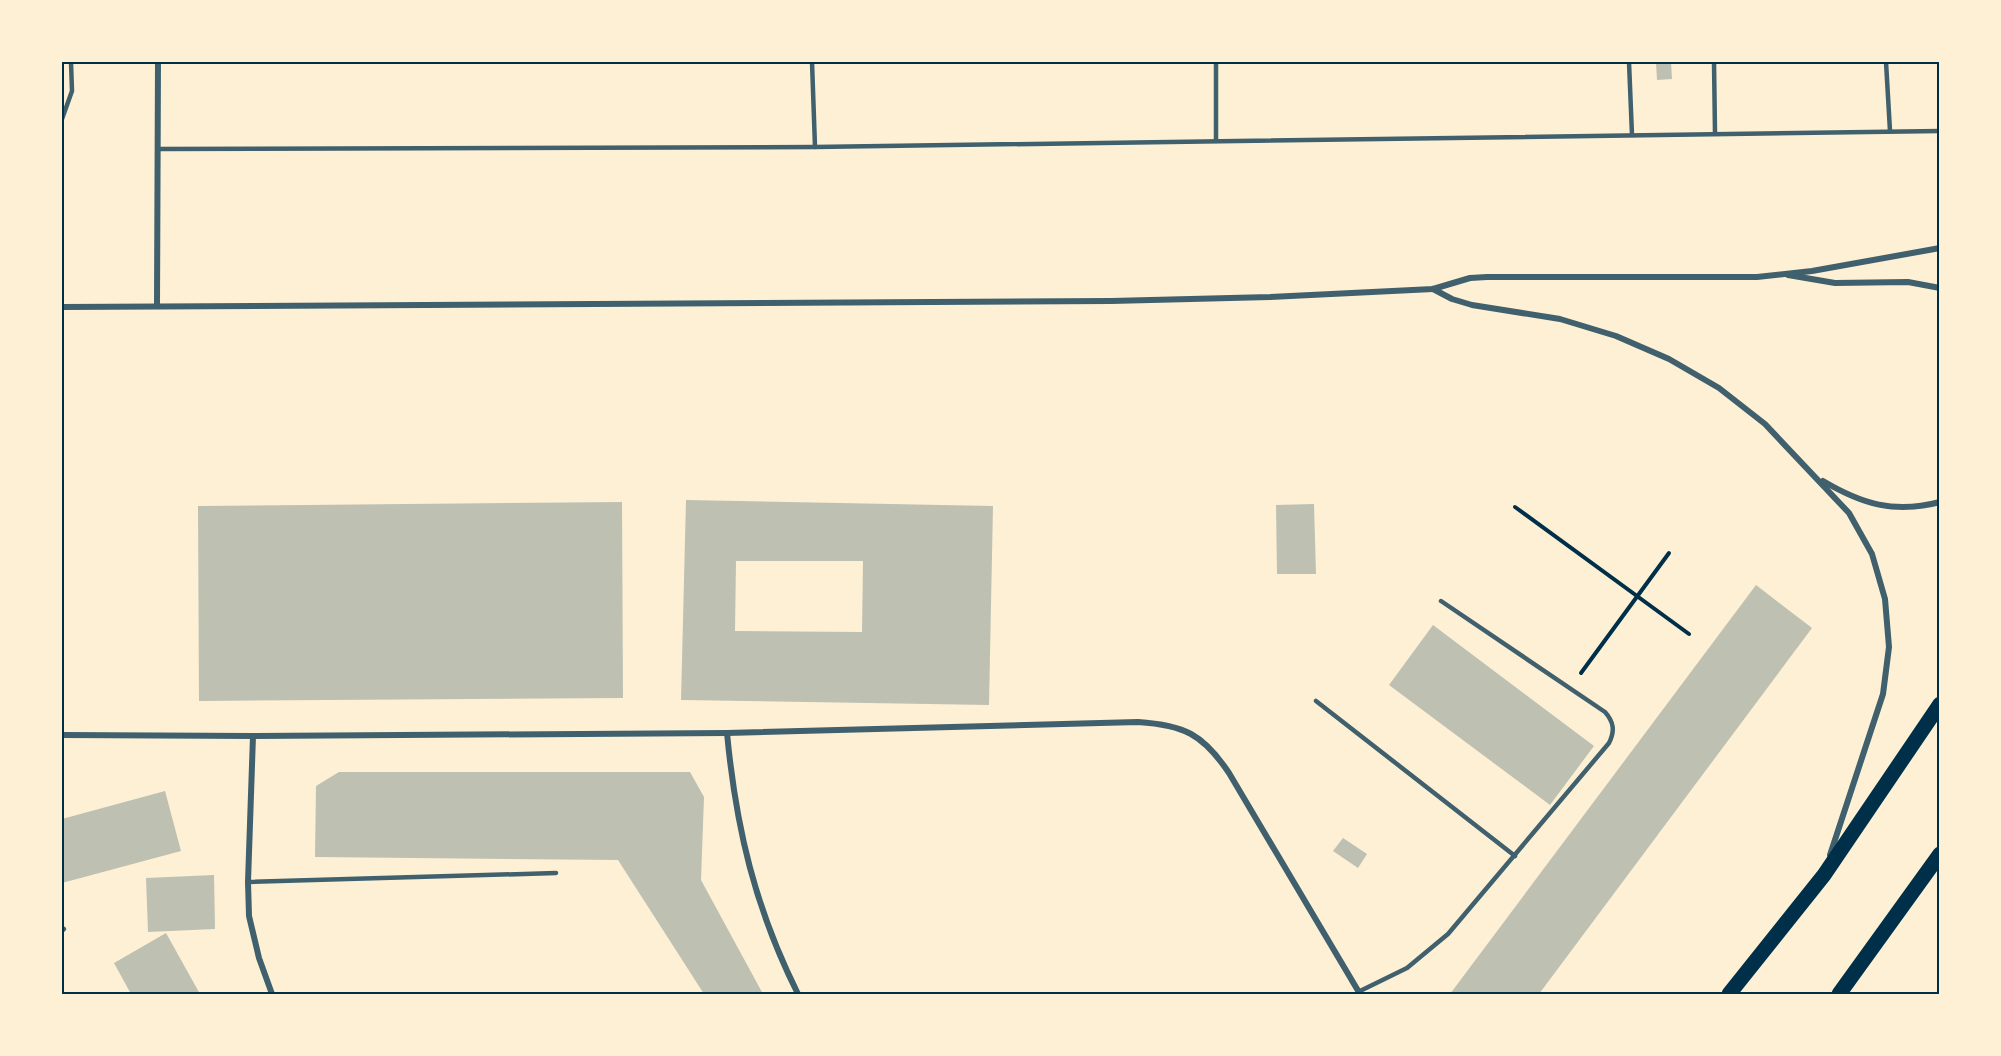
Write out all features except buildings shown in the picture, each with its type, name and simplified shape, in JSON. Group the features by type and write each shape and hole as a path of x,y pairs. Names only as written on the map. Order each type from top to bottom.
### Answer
{"main road":[{"path":"1730,994 1824,875 1940,704"},
{"path":"1839,994 1937,861"}],"street":[{"path":"157,305 158,62"},
{"path":"62,307 1099,301 1270,297 1433,289 1470,278 1487,277 1731,277 1784,274 1940,248"},
{"path":"1784,274 1835,283 1908,282 1940,288"},
{"path":"1433,289 1452,299 1472,305 1560,319 1616,336 1669,359 1719,388 1765,424 1849,513 1872,554 1885,599 1889,647 1883,693 1824,875"},
{"path":"1817,478 1849,496 1883,507 1918,507 1940,502"},
{"path":"62,735 727,733 1137,722 1165,724 1191,734 1214,750 1359,993"},
{"path":"727,733 731,781 751,877 766,923 798,994"},
{"path":"253,736 249,916 259,958 272,994"}],"lane":[{"path":"62,119 72,91 71,62"},
{"path":"812,62 815,147"},
{"path":"1216,62 1216,141"},
{"path":"1629,62 1632,135"},
{"path":"1714,62 1715,133"},
{"path":"1886,62 1890,131"},
{"path":"159,149 815,147 1940,131"},
{"path":"1359,993 1393,977 1429,952 1448,934 1609,743 1613,735 1613,727 1605,712 1441,601"},
{"path":"1316,701 1515,856"},
{"path":"248,882 556,873"}],"path":[{"path":"1515,507 1689,634"},
{"path":"1570,688 1669,553"}]}
